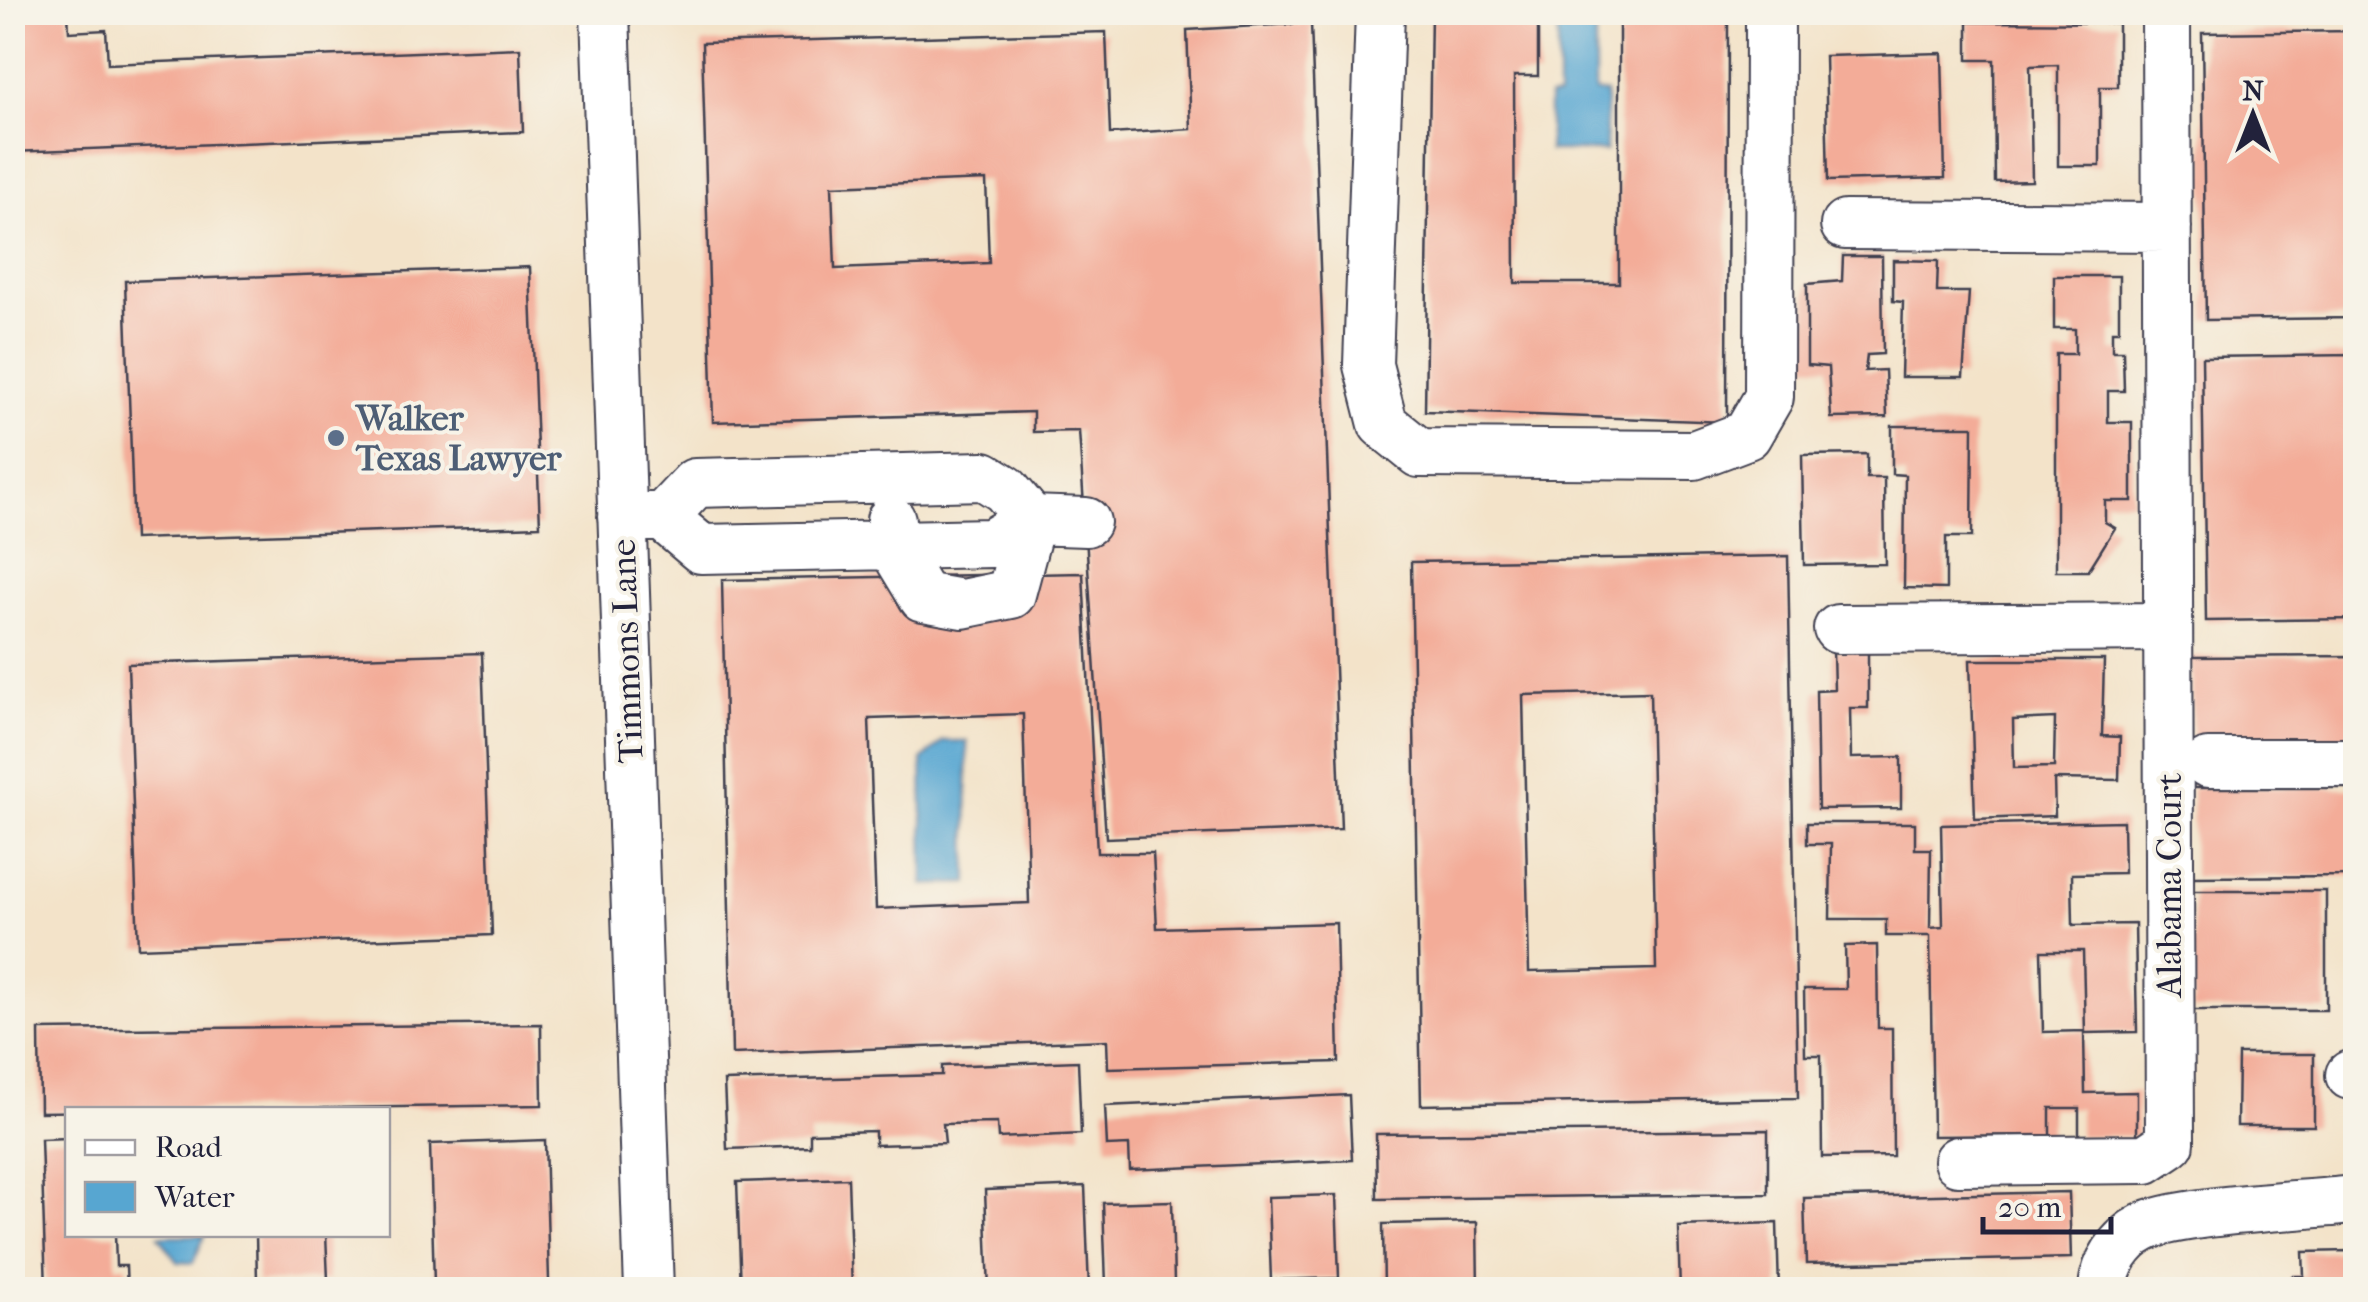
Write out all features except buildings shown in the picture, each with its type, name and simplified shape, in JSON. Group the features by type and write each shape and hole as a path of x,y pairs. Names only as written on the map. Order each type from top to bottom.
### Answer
{"street":[{"name":"Timmons Lane","path":"605,12 642,517 650,1290"},
{"path":"1380,12 1368,365 1383,424 1419,453 1694,455 1748,436 1770,397 1770,12"},
{"name":"Alabama Court","path":"1958,1161 2146,1159 2170,1142 2166,12"},
{"path":"1845,226 2166,227"},
{"path":"1031,520 1005,490 984,476 695,483 642,517 701,549 992,542 1031,520 1086,522"},
{"path":"890,480 892,544"},
{"path":"1838,629 2168,627"},
{"path":"2208,763 2356,763"},
{"path":"2104,1290 2104,1276 2121,1246 2140,1229 2159,1221 2351,1199"}],"water":[{"path":"1558,13 1595,13 1595,92 1606,93 1606,151 1549,151 1549,97 1558,96"},
{"path":"943,741 967,741 968,883 924,885 922,760"},
{"path":"160,1237 204,1237 193,1263 178,1262"}],"place":[{"name":"Walker Texas Lawyer","path":"336,438"}]}
